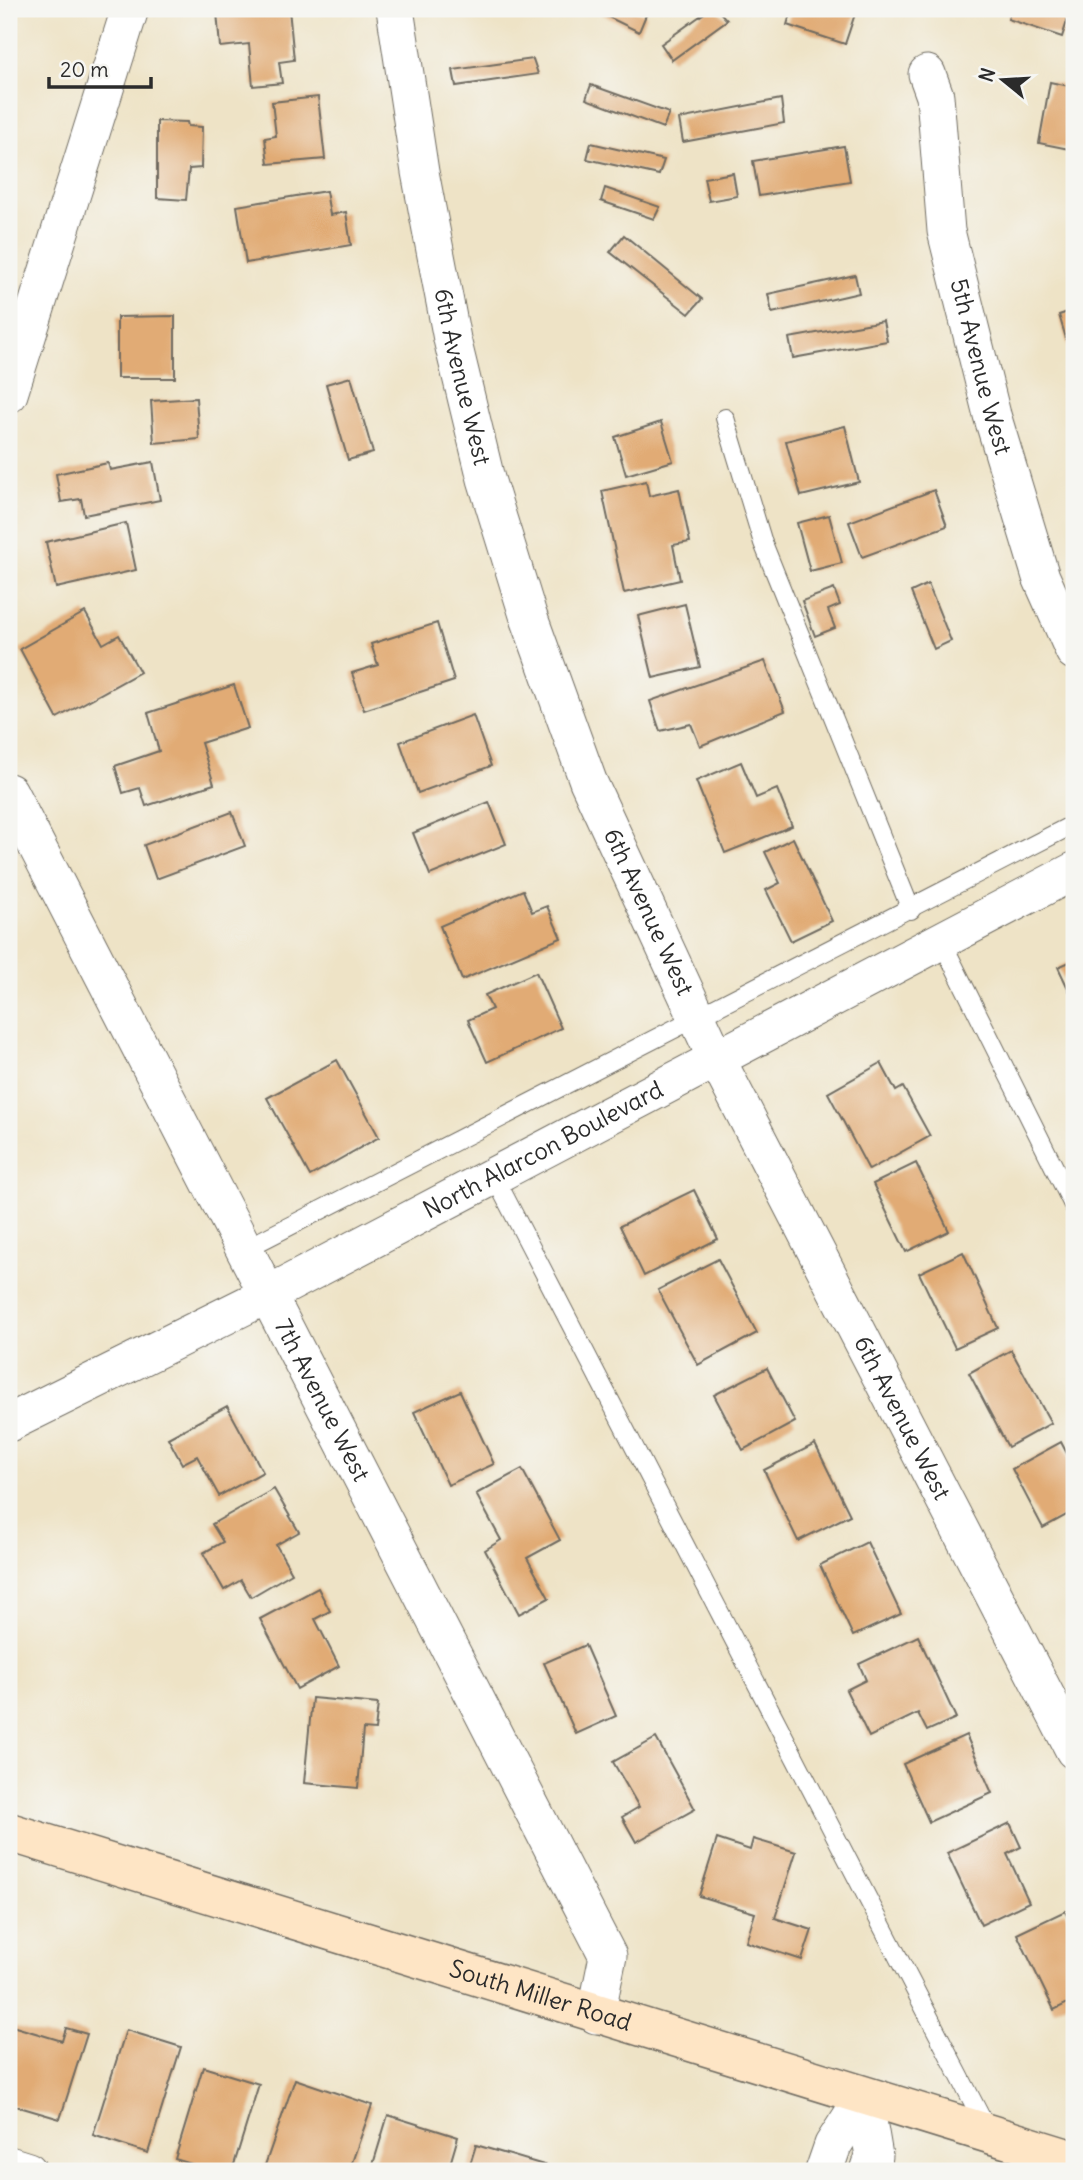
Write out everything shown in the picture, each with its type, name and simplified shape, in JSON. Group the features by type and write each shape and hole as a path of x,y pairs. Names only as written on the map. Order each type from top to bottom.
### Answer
{"main road":[{"name":"South Miller Road","path":"9,1832 596,2015 1074,2160"}],"street":[{"path":"9,394 130,9"},
{"name":"6th Avenue West","path":"395,9 420,172 452,338 486,479 528,615 588,781 716,1058 1074,1750"},
{"name":"5th Avenue West","path":"927,74 935,96 946,232 985,388 1041,577 1074,651"},
{"name":"7th Avenue West","path":"9,792 608,1956 596,2015"},
{"name":"North Alarcon Boulevard","path":"9,1423 267,1295 1074,871"},
{"path":"824,2171 832,2145 864,2097"},
{"path":"864,2097 874,2156 869,2171"},
{"path":"9,2165 28,2171"}],"lane":[{"path":"725,418 763,543 911,909"},
{"path":"243,1250 1074,824"},
{"path":"942,940 1074,1207"},
{"path":"494,1176 990,2134"}],"building":[{"path":"289,9 294,60 279,62 282,83 253,86 249,44 220,47 217,12"},
{"path":"592,9 633,9 646,15 639,32"},
{"path":"710,9 717,9 727,20 672,60 661,44"},
{"path":"784,9 856,11 845,44 787,25 791,11"},
{"path":"1011,9 1071,9 1062,37 1008,19"},
{"path":"533,59 538,74 456,86 453,70"},
{"path":"1050,82 1074,87 1074,150 1039,143"},
{"path":"591,85 669,113 663,128 586,99"},
{"path":"318,97 325,159 268,164 265,138 276,136 272,102"},
{"path":"781,99 784,123 683,142 679,119"},
{"path":"157,121 187,122 188,126 202,127 201,168 189,169 186,200 157,198"},
{"path":"591,143 664,160 659,175 587,159"},
{"path":"844,146 850,181 759,196 753,161"},
{"path":"733,173 737,196 709,201 704,178"},
{"path":"605,188 660,207 654,219 601,201"},
{"path":"326,191 330,215 346,212 351,245 246,263 237,206"},
{"path":"624,235 702,299 689,314 610,252"},
{"path":"855,275 859,293 772,313 768,294"},
{"path":"1074,310 1074,365 1059,315"},
{"path":"175,316 175,378 117,378 117,317"},
{"path":"883,321 887,341 793,358 789,338"},
{"path":"351,377 373,453 348,460 326,384"},
{"path":"196,398 199,439 154,443 151,401"},
{"path":"661,422 673,461 626,475 615,437"},
{"path":"845,426 859,482 801,496 786,441"},
{"path":"153,462 160,500 84,515 81,499 61,502 56,474 108,463 110,470"},
{"path":"646,481 649,496 679,489 690,542 673,545 680,580 624,593 602,491"},
{"path":"934,490 947,526 862,557 849,522"},
{"path":"829,515 842,563 810,571 797,523"},
{"path":"126,523 136,570 56,588 46,542"},
{"path":"928,584 951,641 934,649 911,592"},
{"path":"834,589 840,605 828,610 835,628 815,636 802,601"},
{"path":"685,604 700,667 653,678 638,616"},
{"path":"85,612 103,644 119,635 140,672 57,718 20,649"},
{"path":"437,623 454,681 364,710 352,673 378,665 371,644"},
{"path":"765,661 785,711 700,746 691,724 660,731 650,701"},
{"path":"234,685 248,728 201,743 214,784 146,806 140,788 123,793 115,766 159,751 148,713"},
{"path":"473,715 491,766 418,793 400,742"},
{"path":"741,762 756,798 777,789 792,826 725,853 696,781"},
{"path":"489,802 506,844 430,875 413,833"},
{"path":"232,812 245,846 156,879 144,845"},
{"path":"793,838 832,921 791,941 766,890 780,883 765,852"},
{"path":"523,890 532,912 547,906 561,938 462,980 440,926"},
{"path":"1074,960 1074,1001 1058,967"},
{"path":"536,972 561,1028 487,1062 468,1020 492,1009 485,995"},
{"path":"337,1060 379,1137 310,1176 267,1098"},
{"path":"881,1063 896,1091 903,1087 930,1136 869,1170 828,1093"},
{"path":"916,1163 949,1231 906,1252 873,1184"},
{"path":"694,1190 718,1239 644,1276 620,1226"},
{"path":"963,1252 998,1328 955,1348 919,1273"},
{"path":"718,1259 757,1333 698,1365 658,1290"},
{"path":"1011,1350 1051,1423 1008,1447 969,1373"},
{"path":"767,1368 795,1422 743,1450 714,1395"},
{"path":"460,1391 494,1464 448,1485 414,1412"},
{"path":"227,1406 263,1472 219,1496 197,1456 182,1464 168,1438"},
{"path":"1061,1442 1074,1467 1074,1511 1043,1528 1012,1469"},
{"path":"815,1444 850,1515 798,1541 764,1470"},
{"path":"522,1469 560,1540 527,1558 549,1598 519,1614 485,1550 501,1540 476,1494"},
{"path":"274,1489 299,1532 276,1545 292,1573 251,1597 241,1580 224,1590 203,1553 223,1542 212,1524"},
{"path":"867,1542 901,1614 853,1636 820,1565"},
{"path":"1074,1560 1074,1580 1066,1564"},
{"path":"318,1588 330,1611 315,1619 339,1666 297,1689 260,1619"},
{"path":"918,1636 956,1718 927,1731 918,1713 869,1737 846,1690 866,1680 859,1664"},
{"path":"585,1645 616,1716 576,1734 544,1663"},
{"path":"312,1698 378,1704 375,1730 363,1729 358,1788 304,1783"},
{"path":"966,1735 992,1793 929,1822 903,1764"},
{"path":"656,1738 695,1809 636,1842 622,1817 639,1807 613,1762"},
{"path":"1010,1823 1021,1847 1007,1854 1029,1902 981,1925 947,1853"},
{"path":"717,1839 750,1850 753,1839 796,1852 775,1918 812,1930 802,1960 746,1942 755,1913 699,1896"},
{"path":"1065,1911 1074,1931 1074,2000 1054,2010 1017,1934"},
{"path":"12,2026 62,2041 66,2028 87,2034 60,2119 9,2104 9,2037"},
{"path":"126,2030 181,2047 148,2153 93,2135"},
{"path":"203,2067 259,2084 232,2171 214,2171 175,2159"},
{"path":"295,2079 372,2105 349,2171 263,2171"},
{"path":"388,2115 458,2137 448,2171 371,2171"},
{"path":"476,2145 554,2168 553,2171 468,2171"}]}
